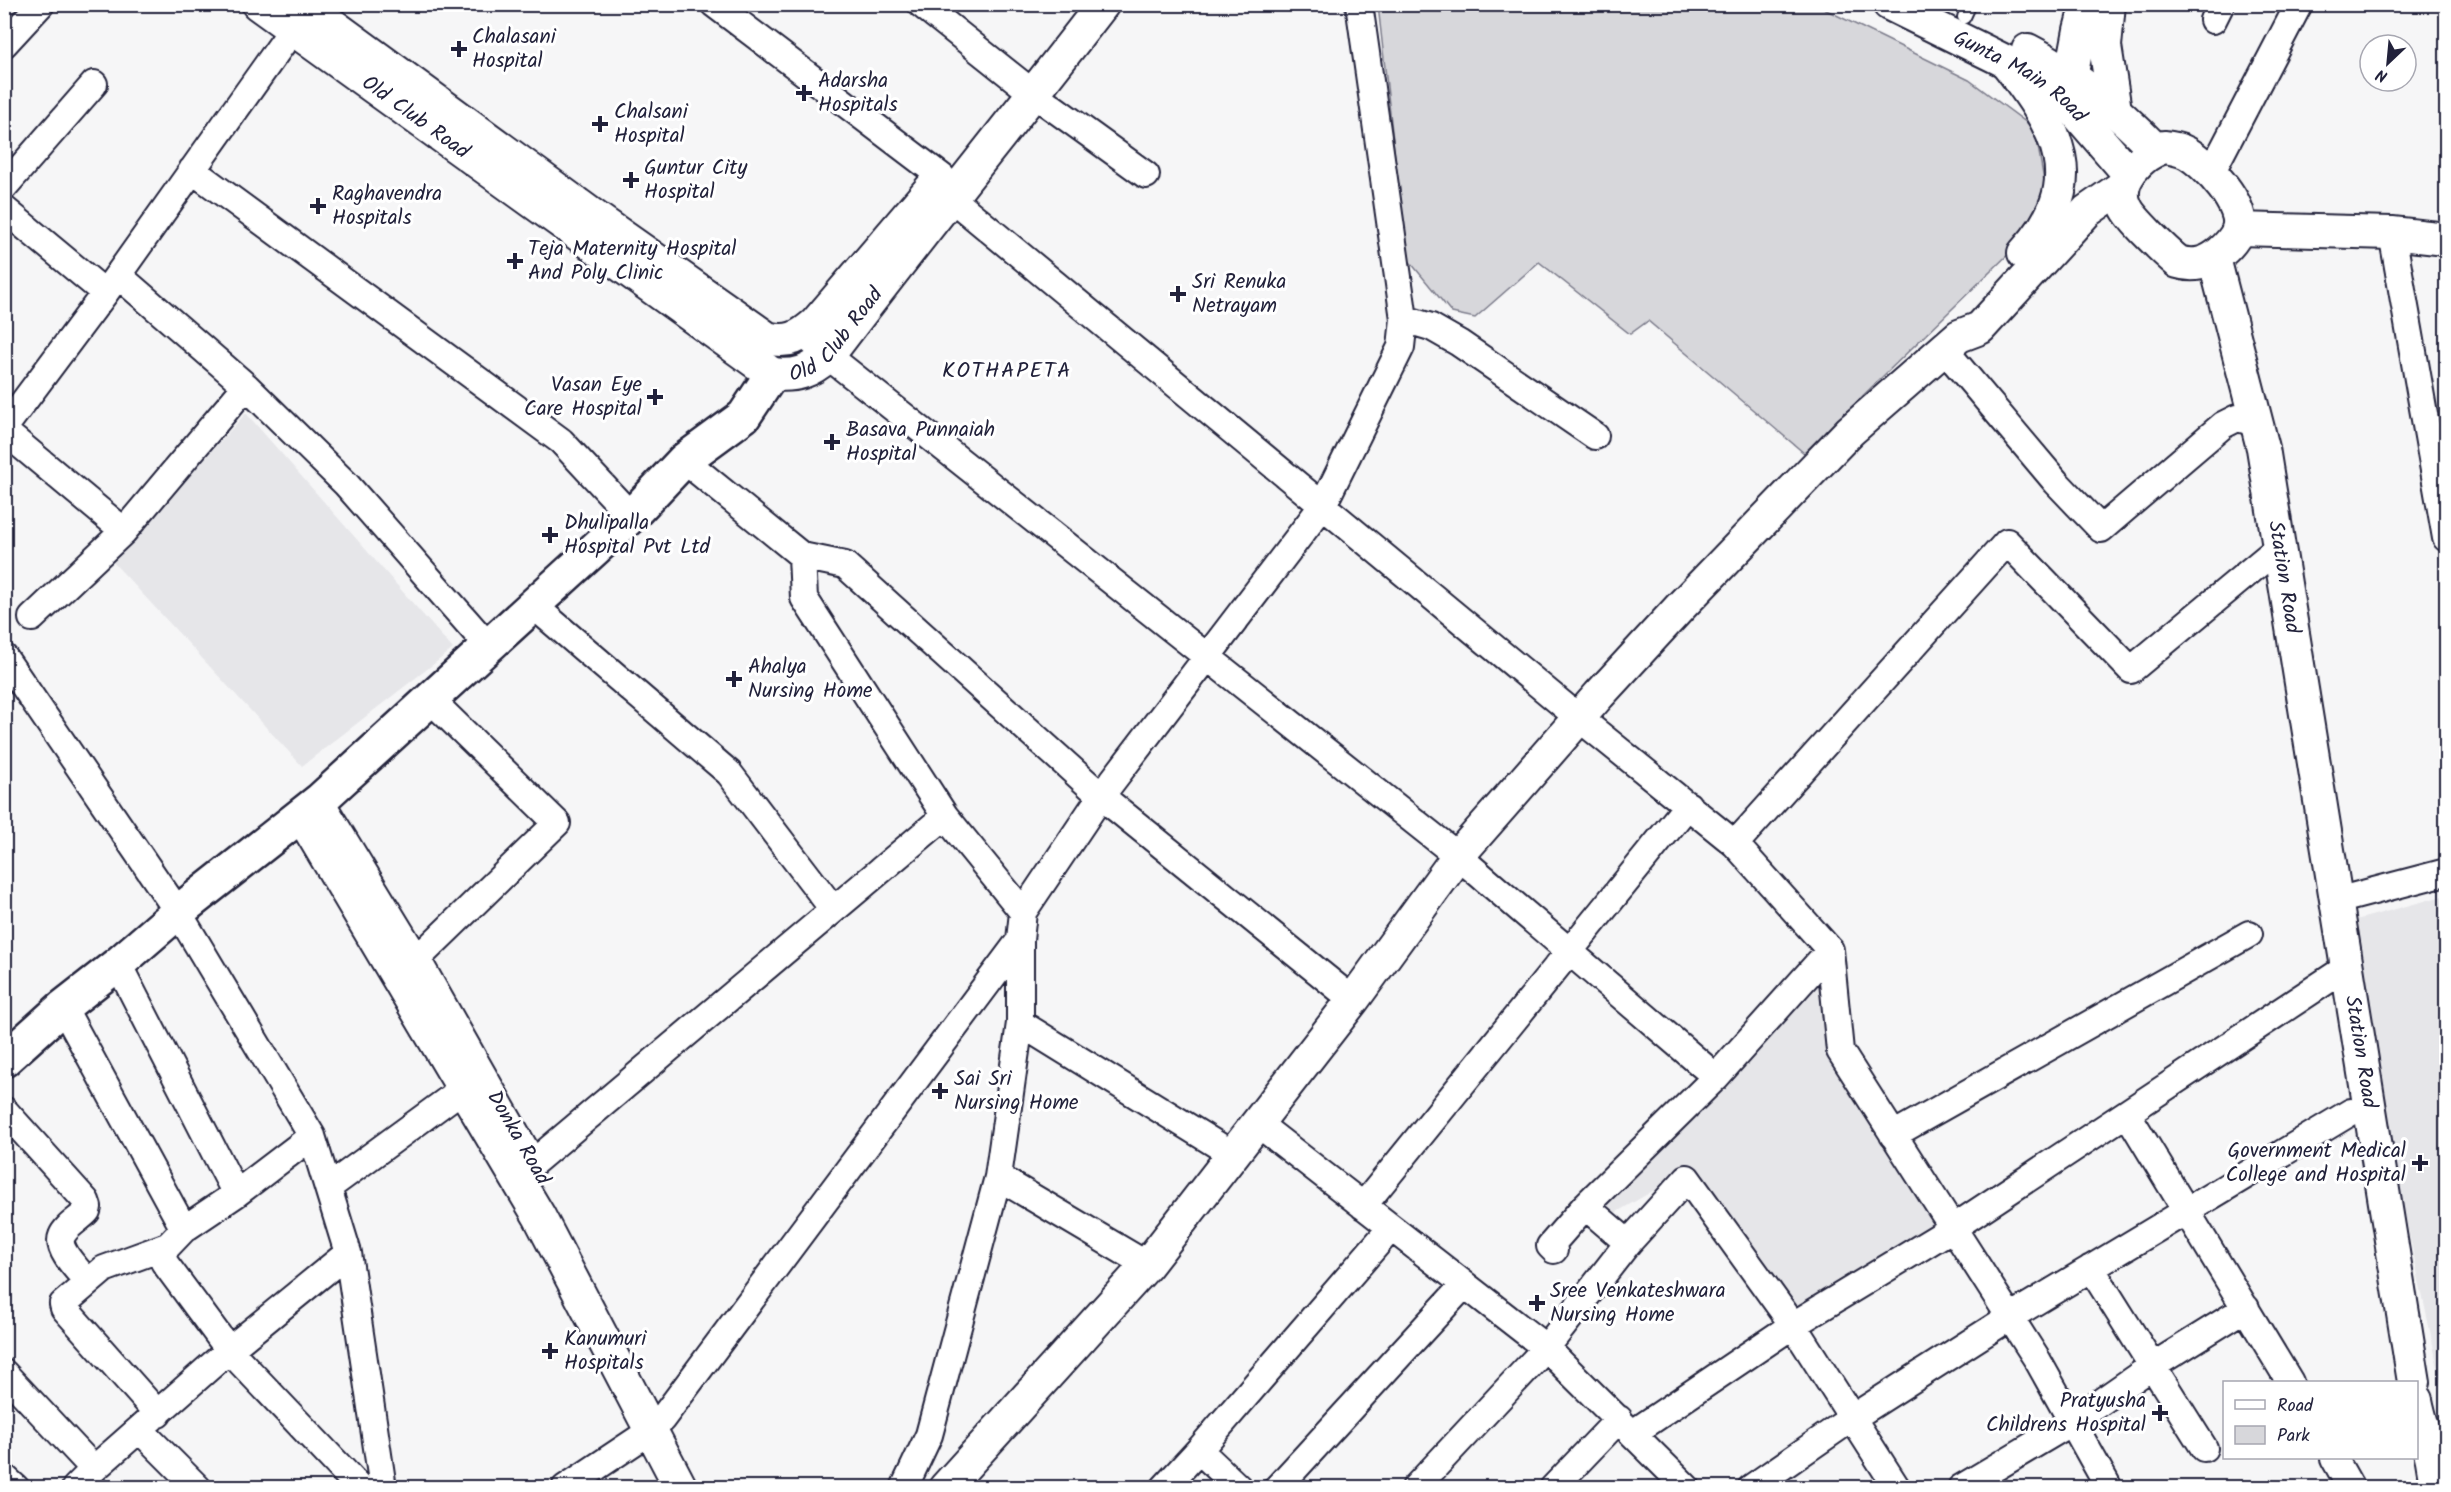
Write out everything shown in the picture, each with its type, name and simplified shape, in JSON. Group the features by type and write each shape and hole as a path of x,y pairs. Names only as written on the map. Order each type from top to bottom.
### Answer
{"main road":[{"path":"4,1060 63,1007 310,807 431,700 631,516 684,460 744,416 772,374"}],"street":[{"path":"4,44 41,4"},
{"name":"Old Club Road","path":"258,4 302,11 757,333 779,341 792,340 804,334 816,323 946,187"},
{"path":"714,4 946,187 1578,718 1735,844 1830,950 1840,1051 2010,1317 2109,1488"},
{"path":"921,4 1026,88 1146,175"},
{"name":"Old Club Road","path":"1026,88 1077,4"},
{"name":"Old Club Road","path":"302,11 772,374 788,376 814,368 828,356 946,187 1026,88 1103,4"},
{"path":"904,1488 929,1435 998,1177 1020,1023 1020,940 1023,912 1101,796 1323,505 1401,347 1404,319 1359,4"},
{"name":"Gunta Main Road","path":"1889,4 2027,72 2068,89 2091,90 2156,150"},
{"path":"2068,89 2087,4"},
{"path":"2109,4 2105,46 2115,110"},
{"path":"2211,173 2299,4"},
{"name":"Gunta Main Road","path":"1958,9 2041,56 2068,89 2126,180"},
{"path":"124,531 4,429 111,284 302,11"},
{"path":"1951,342 1967,314 2044,229 2059,197 2062,176 2060,154 2052,132 2026,88 2006,62"},
{"path":"4,187 94,84"},
{"path":"945,1488 1147,1265 1353,1000 1458,856 1578,718 1683,604 1850,431 1951,342 1980,328 2087,211 2126,180 2141,160 2156,150 2164,147 2175,148 2188,153 2211,173 2234,204 2238,217 2238,230 2229,245 2208,261 2190,266 2178,262 2168,255 2126,208 2126,180"},
{"path":"192,170 561,441 631,516"},
{"path":"4,209 111,284 246,386 346,484 489,647"},
{"path":"2238,230 2392,233 2446,239"},
{"path":"2392,233 2446,538"},
{"name":"Station Road","path":"2208,261 2247,421 2263,448 2270,554 2336,901 2339,973 2414,1381"},
{"path":"1404,319 1431,327 1459,344 1595,436"},
{"path":"804,334 828,356 1205,657 1458,856 1716,1077"},
{"path":"1951,342 2056,482 2101,529 2223,425 2247,421"},
{"path":"32,618 124,531 246,386"},
{"path":"684,460 802,556 845,565 1101,796 1353,1000"},
{"path":"1735,844 2007,542 2131,670 2270,554"},
{"path":"2270,554 2339,973 2351,1112 2401,1381"},
{"path":"802,556 804,598 945,816 1023,912"},
{"path":"534,606 729,773 833,909"},
{"path":"4,657 178,912 312,1136 348,1253 383,1488"},
{"path":"417,959 557,823 431,700"},
{"path":"1363,1206 1688,805"},
{"name":"Donka Road","path":"310,807 417,959 578,1246 657,1424 681,1488"},
{"name":"Donka Road","path":"310,807 464,1088 696,1488"},
{"path":"533,1164 945,816"},
{"path":"2336,901 2446,872"},
{"path":"1893,1135 2249,934"},
{"path":"565,1488 657,1424 1020,940"},
{"path":"1554,1250 1550,1246 1586,1206 1716,1077 1830,950"},
{"path":"118,964 236,1194"},
{"path":"1553,1488 1626,1426 1953,1228 2339,973"},
{"path":"63,1007 175,1237"},
{"path":"1020,1023 1232,1154"},
{"path":"329,1187 464,1088"},
{"path":"4,1110 86,1201 87,1211 63,1235 62,1242 64,1251 88,1282"},
{"path":"1751,1488 1852,1418 2010,1317 2351,1112"},
{"path":"2127,1113 2289,1381"},
{"path":"1257,1123 1546,1348 1687,1488"},
{"path":"198,1488 63,1304 66,1299 104,1269 175,1237 312,1136"},
{"path":"998,1177 1147,1265"},
{"path":"1415,1488 1546,1348 1652,1214 1687,1178 1793,1325 1897,1488"},
{"path":"1586,1206 1628,1243"},
{"path":"1164,1488 1391,1228"},
{"path":"175,1237 163,1251 164,1262 229,1350 360,1488"},
{"path":"75,1488 229,1350 348,1253"},
{"path":"2091,1268 2151,1367 2204,1448"},
{"path":"1277,1488 1464,1285"},
{"path":"1961,1488 2072,1422 2151,1367 2246,1308"},
{"path":"4,1373 94,1469"},
{"path":"2418,1411 2430,1471"},
{"path":"1199,1450 1239,1488"},
{"path":"2335,1459 2351,1488"},
{"path":"4,1477 16,1488"}],"shaded area":[{"path":"246,413 453,649 302,766 112,561"},
{"name":"Government Medical College and Hospital","path":"2446,895 2446,1405 2342,924"},
{"path":"1821,959 1840,1051 1947,1232 1799,1322 1687,1171 1603,1220 1590,1202"}],"green space":[{"path":"1378,5 1816,5 1969,80 2035,129 2047,198 2026,237 1804,453 1648,321 1630,334 1539,262 1475,318 1452,313 1406,257"}],"place":[{"name":"Chalasani Hospital","path":"459,49"},
{"name":"Adarsha Hospitals","path":"804,93"},
{"name":"Chalsani Hospital","path":"600,124"},
{"name":"Guntur City Hospital","path":"631,180"},
{"name":"Raghavendra Hospitals","path":"318,206"},
{"name":"Teja Maternity Hospital And Poly Clinic","path":"515,261"},
{"name":"Sri Renuka Netrayam","path":"1178,294"},
{"name":"Vasan Eye Care Hospital","path":"655,397"},
{"name":"Basava Punnaiah Hospital","path":"832,442"},
{"name":"Dhulipalla Hospital Pvt Ltd","path":"550,535"},
{"name":"Ahalya Nursing Home","path":"734,679"},
{"name":"Sai Sri Nursing Home","path":"940,1091"},
{"name":"Government Medical College and Hospital","path":"2420,1163"},
{"name":"Sree Venkateshwara Nursing Home","path":"1537,1303"},
{"name":"Kanumuri Hospitals","path":"550,1351"},
{"name":"Pratyusha Childrens Hospital","path":"2160,1413"}],"district":[{"name":"KOTHAPETA","path":"1007,371"}]}
